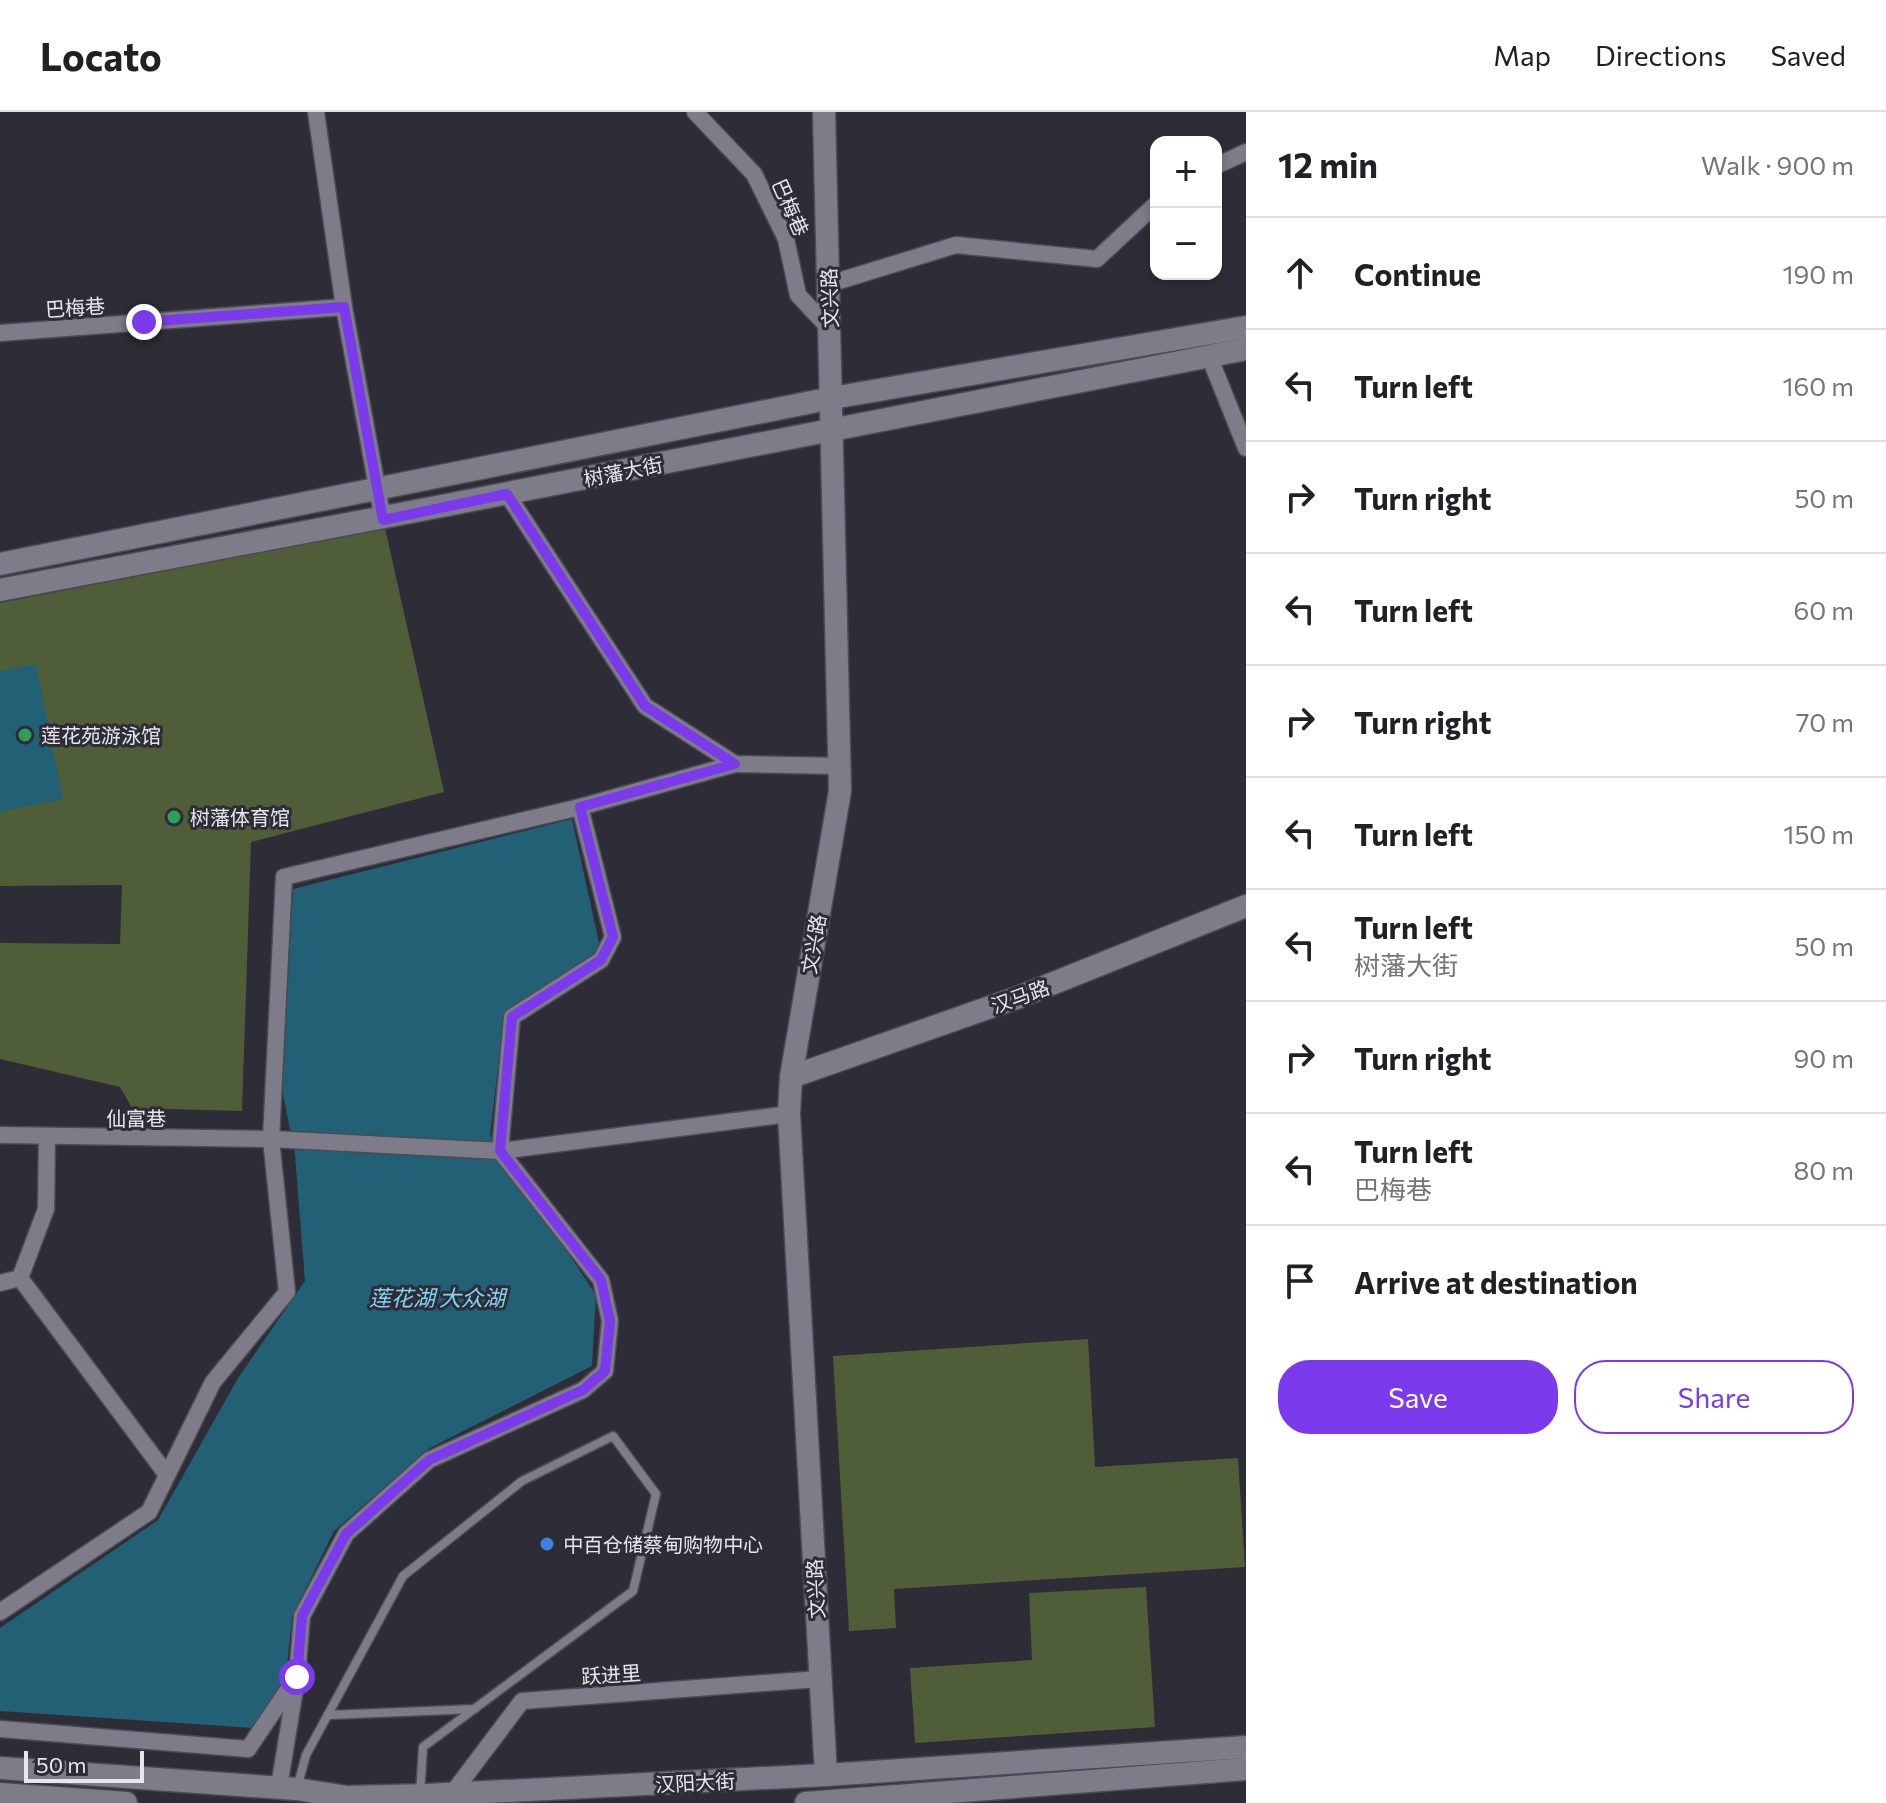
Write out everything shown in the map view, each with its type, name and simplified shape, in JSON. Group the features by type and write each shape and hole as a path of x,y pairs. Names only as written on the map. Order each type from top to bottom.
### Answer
{"street":[{"path":"316,112 344,307 383,520"},
{"name":"巴梅巷","path":"695,112 754,174 786,239 798,295 830,329"},
{"name":"文兴路","path":"824,112 840,791 791,1077 789,1114 826,1775"},
{"path":"1222,163 1246,152"},
{"path":"829,284 956,245 1097,259 1152,208"},
{"name":"巴梅巷","path":"0,333 344,307"},
{"name":"树藩大街","path":"0,564 832,398 1246,327"},
{"name":"树藩大街","path":"0,590 383,520 1246,349"},
{"path":"1209,356 1246,448"},
{"path":"507,494 645,706 735,764"},
{"path":"0,1612 149,1512 213,1382 287,1292 271,1139 284,877 580,807 735,764 839,766"},
{"path":"288,1788 302,1616 346,1534 429,1460 583,1390 605,1371 610,1321 601,1280 500,1151 512,1017 601,960 613,937 580,807"},
{"name":"汉马路","path":"791,1077 1019,997 1246,906"},
{"name":"仙富巷","path":"0,1135 271,1139 500,1151 789,1114"},
{"path":"20,1278 46,1209 47,1136"},
{"path":"20,1278 167,1475"},
{"path":"0,1283 20,1278"},
{"path":"0,1729 248,1749 297,1677"},
{"name":"跃进里","path":"451,1795 522,1701 819,1679"},
{"name":"汉阳大街","path":"0,1768 288,1788 347,1797 420,1796 826,1775 1246,1747"},
{"path":"806,1803 1246,1769"},
{"path":"0,1794 63,1801 126,1803"}],"lane":[{"path":"288,1788 403,1576 522,1481 613,1436 656,1494 633,1591 423,1747 420,1796"},
{"path":"328,1715 476,1709"}],"green space":[{"name":"树藩体育馆","path":"385,528 444,792 251,842 242,1111 132,1108 120,1087 0,1059 0,943 120,944 122,885 0,886 0,603"},
{"path":"1088,1339 1095,1467 1238,1458 1245,1567 894,1589 896,1628 849,1631 833,1356"},
{"path":"1146,1587 1155,1727 915,1743 910,1668 1032,1660 1029,1593"}],"water":[{"name":"莲花苑游泳馆","path":"36,664 63,799 0,812 0,671"},
{"name":"莲花湖 大众湖","path":"572,819 601,952 504,1017 490,1135 596,1295 592,1366 430,1448 334,1531 292,1617 285,1686 254,1728 0,1711 0,1628 158,1520 238,1378 305,1281 295,1155 282,1089 293,889"}],"place":[{"name":"莲花苑游泳馆","path":"25,735"},
{"name":"树藩体育馆","path":"174,817"},
{"name":"中百仓储蔡甸购物中心","path":"547,1544"}],"route":[{"path":"144,322 344,307 383,520 507,494 645,706 735,764 580,807 613,937 601,960 512,1017 500,1151 601,1280 610,1321 605,1371 583,1390 429,1460 346,1534 302,1616 297,1677"}]}
